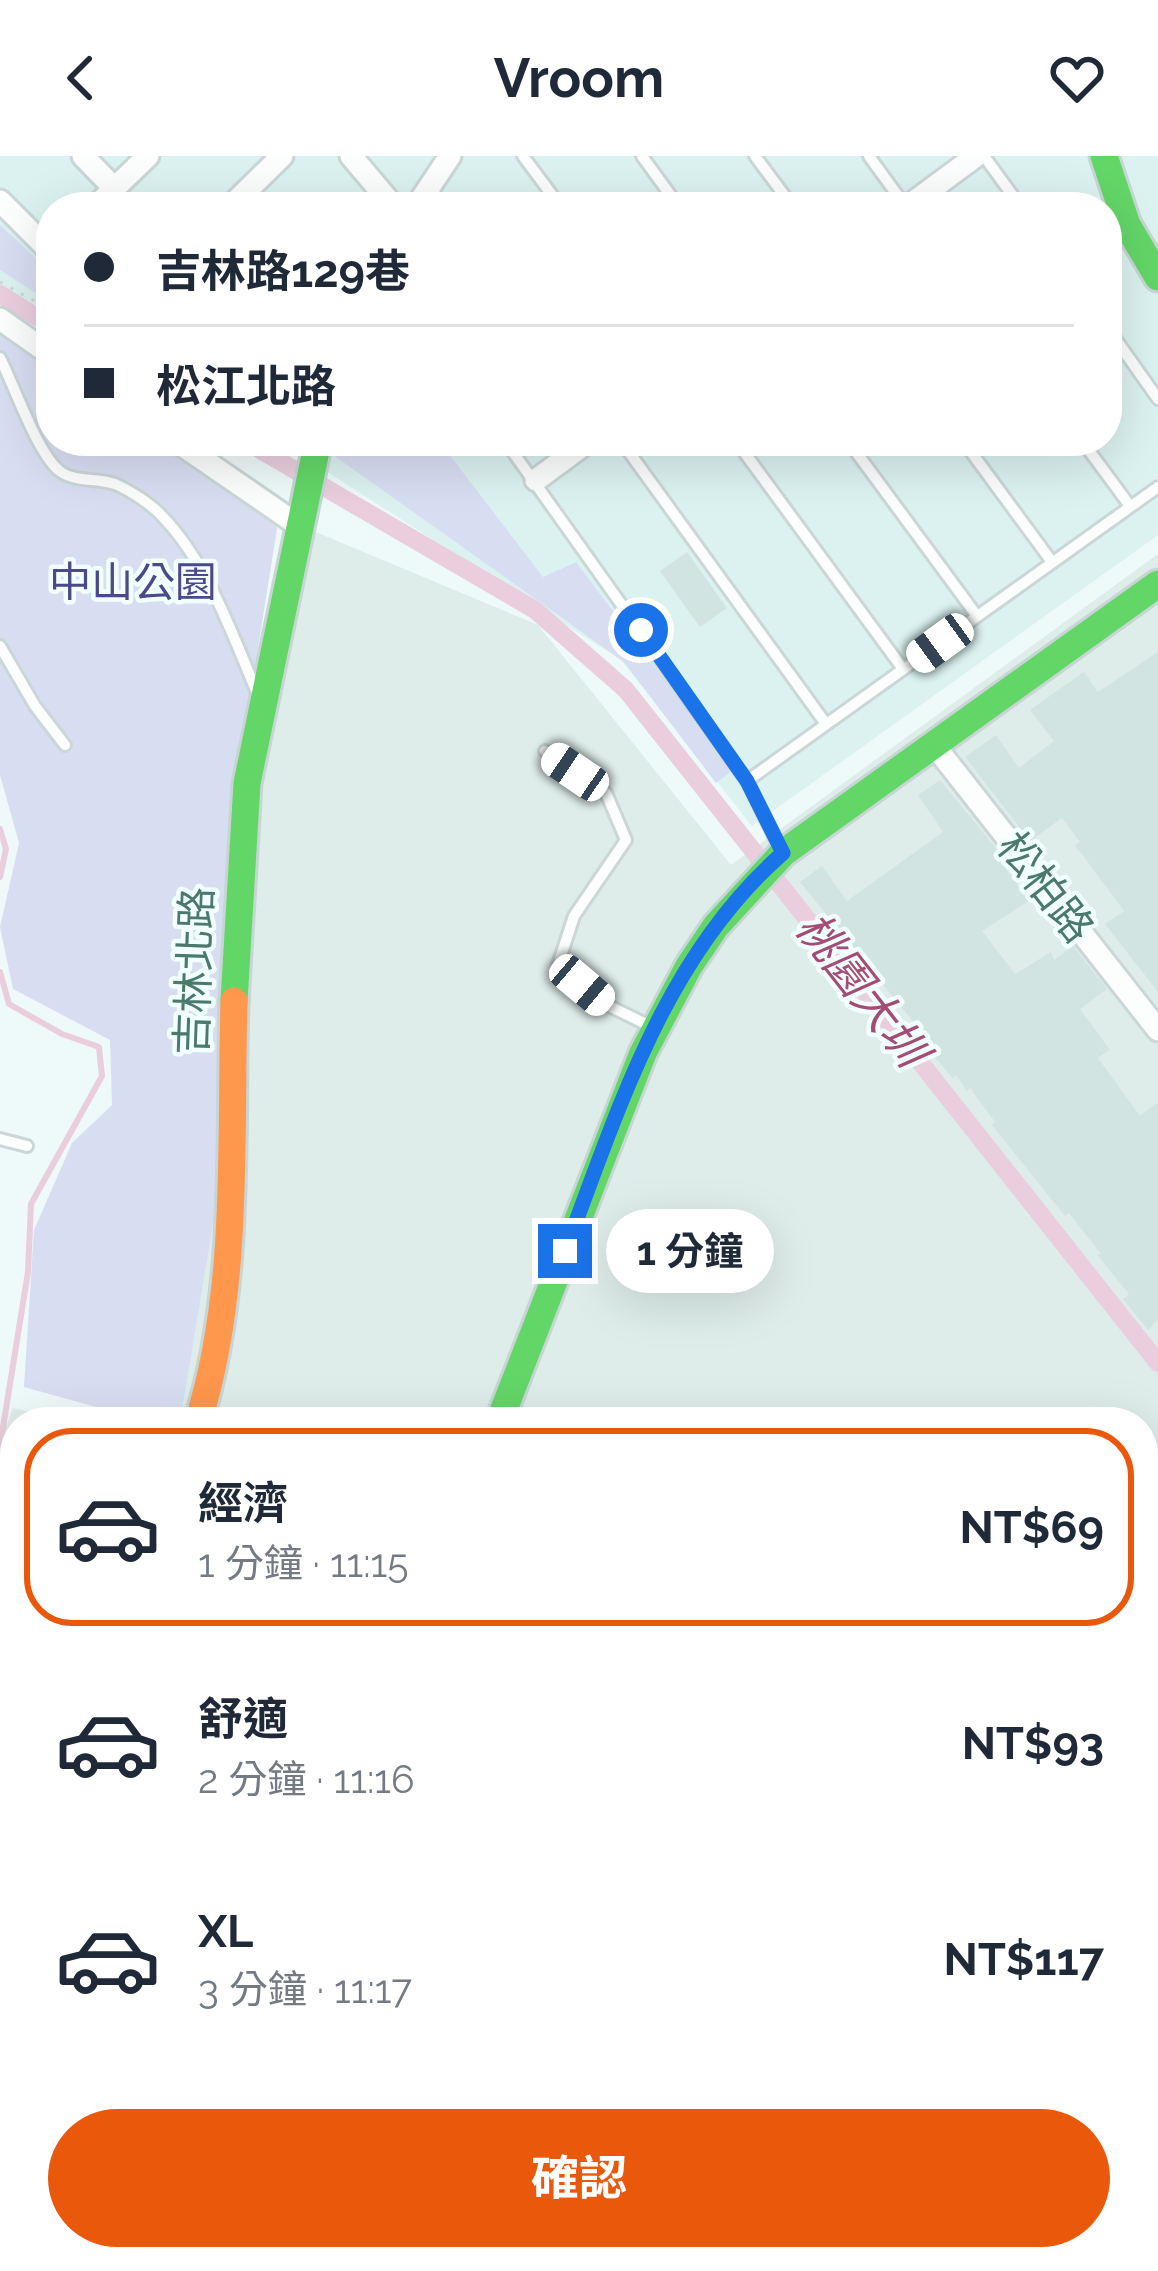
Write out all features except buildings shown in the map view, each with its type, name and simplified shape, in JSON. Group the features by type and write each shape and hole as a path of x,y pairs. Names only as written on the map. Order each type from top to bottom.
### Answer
{"street":[{"path":"83,156 115,189"},
{"path":"112,192 148,156"},
{"path":"245,192 282,156"},
{"path":"351,156 381,192"},
{"path":"424,192 450,156"},
{"path":"928,192 980,156"},
{"path":"1104,156 1116,192"},
{"path":"0,201 36,236"},
{"path":"1122,210 1158,277"},
{"path":"0,320 36,345"},
{"path":"198,456 298,525"},
{"path":"536,480 569,456"},
{"name":"吉林北路","path":"203,1407 225,1299 237,903 247,783 311,458"},
{"path":"505,1407 630,1079 680,975 746,885 779,856 1158,584"},
{"name":"松柏路","path":"934,745 1158,1030"}],"lane":[{"path":"524,156 551,192"},
{"path":"642,156 668,192"},
{"path":"755,156 782,192"},
{"path":"869,156 895,192"},
{"path":"980,156 1009,192"},
{"path":"428,185 433,192"},
{"path":"1122,348 1158,399"},
{"path":"0,358 36,440"},
{"path":"45,456 63,474 116,485 160,512 192,555 224,614 262,703"},
{"path":"517,456 747,781 779,856"},
{"path":"632,456 826,724"},
{"path":"747,456 903,669"},
{"path":"859,456 976,616"},
{"path":"974,456 1052,562"},
{"path":"1093,456 1130,506"},
{"path":"747,781 1158,487"},
{"path":"0,646 65,746"},
{"path":"545,752 606,793 626,840 574,916 558,965 607,1005 655,1028"},
{"path":"0,1139 27,1146"}],"path":[{"path":"0,282 36,302"}],"shaded area":[{"path":"0,156 1158,156 1158,535 752,826 621,660 302,456 1122,456 1122,192 36,192 36,314 0,295"},
{"path":"287,507 299,525 538,625 731,865 1158,554 1158,1407 183,1407"}],"green space":[{"path":"0,225 36,258 36,293 0,270"},
{"name":"中山公園","path":"0,334 36,357 36,456 187,456 279,516 241,755 214,1217 182,1407 96,1407 24,1387 34,1230 72,1143 112,1105 110,1040 13,989 0,927 19,843 0,775"},
{"path":"450,456 543,577 576,562 733,770 716,783 624,662 336,457"}],"waterway":[{"name":"桃園大圳","path":"0,294 36,317"},
{"name":"桃園大圳","path":"271,456 535,610 626,690 1158,1363"},
{"path":"0,829 6,849 0,877"},
{"path":"0,972 9,1004 62,1034 99,1047 102,1076 31,1204 28,1272 6,1407"}],"traffic: fast":[{"path":"1104,156 1116,192"},
{"path":"1122,210 1158,277"},
{"path":"234,1001 247,783 315,456"},
{"path":"505,1407 643,1053 716,926 783,853 1158,584"}],"traffic: slow":[{"path":"202,1407 227,1267 234,1001"}],"route":[{"path":"565,1251 630,1079 680,975 746,885 783,853 747,781 641,630"}]}
